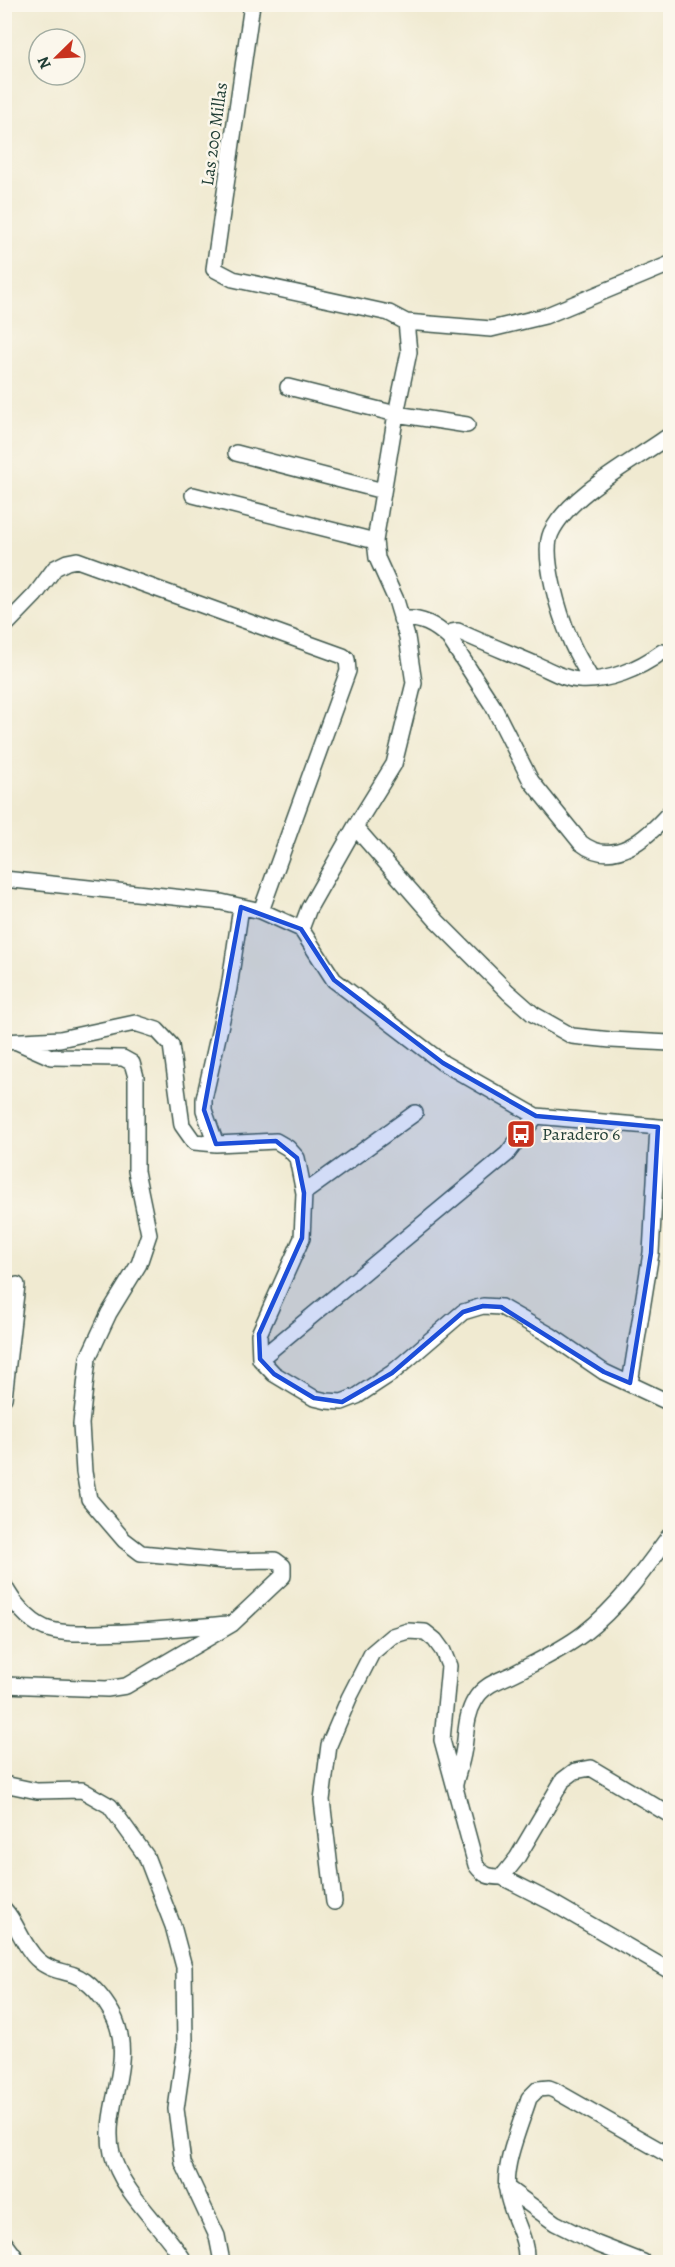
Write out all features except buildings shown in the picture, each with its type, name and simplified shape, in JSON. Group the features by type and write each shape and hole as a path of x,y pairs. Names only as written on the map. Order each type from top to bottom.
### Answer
{"street":[{"name":"Las 200 Millas","path":"252,4 214,269 233,279 389,313 406,322"},
{"path":"301,929 309,908 355,826 394,764 414,683 407,637 396,600 377,558 375,542 396,414 409,352 406,322 491,329 545,316 670,264"},
{"path":"288,387 396,414 467,425"},
{"path":"591,679 570,640 560,612 547,552 551,533 581,496 670,435"},
{"path":"236,453 383,491"},
{"path":"193,495 375,542"},
{"path":"4,627 35,595 55,568 77,560 347,659 348,671 261,911"},
{"path":"402,619 424,621 449,638 493,706 531,782 548,805 589,849 607,854 623,851 662,822 670,812"},
{"path":"449,638 453,632 458,631 560,676 580,681 628,671 643,665 662,652"},
{"path":"355,826 437,921 533,1014 572,1036 670,1043"},
{"path":"4,879 220,902 261,911 301,929 334,980 443,1062 536,1116 664,1128 651,1253 630,1383"},
{"path":"216,1144 204,1110 204,1099 229,988 241,907"},
{"path":"11,1042 85,1035 135,1023 157,1030 171,1045 182,1125 194,1142 216,1144 276,1141 288,1148 297,1158 304,1193 302,1238 259,1334 260,1359 274,1374 304,1393 327,1401 342,1402 357,1396 392,1373 463,1312 483,1306 501,1307 550,1335 604,1372 670,1403"},
{"path":"4,1684 58,1689 107,1689 126,1686 232,1624 283,1576 283,1566 275,1560 224,1561 141,1553 124,1540 89,1498 84,1472 81,1424 88,1358 109,1313 139,1264 149,1234 136,1170 136,1077 132,1063 123,1058 51,1057 11,1042"},
{"path":"304,1193 415,1113"},
{"path":"260,1359 507,1154 536,1116"},
{"path":"4,1398 18,1285"},
{"path":"4,1459 4,1473"},
{"path":"454,1786 462,1758 467,1720 480,1693 492,1682 557,1651 584,1634 625,1596 670,1535"},
{"path":"4,1586 11,1598 32,1620 44,1628 66,1633 115,1633 232,1624"},
{"path":"334,1902 322,1800 329,1745 372,1653 392,1636 408,1631 425,1632 443,1651 449,1666 442,1740 476,1865 482,1873 490,1877 502,1877 551,1902 670,1971"},
{"path":"502,1877 517,1858 563,1780 575,1771 591,1768 670,1815"},
{"path":"4,1784 37,1791 82,1790 110,1806 146,1856 173,1926 184,1967 185,2044 176,2109 183,2163 218,2236 222,2262"},
{"path":"4,1909 35,1958 50,1968 73,1975 87,1984 113,2014 118,2026 121,2056 117,2092 110,2120 112,2153 121,2176 185,2262"},
{"path":"526,2262 525,2244 506,2187 508,2168 529,2098 533,2093 543,2088 554,2090 670,2156"},
{"path":"506,2187 555,2223 597,2244 643,2262"},
{"path":"4,2242 19,2262"}],"highlighted area":[{"path":"241,907 301,929 334,980 443,1063 536,1116 658,1127 651,1253 630,1383 604,1372 501,1307 483,1306 463,1312 392,1373 342,1402 314,1398 274,1374 260,1359 259,1334 302,1238 304,1193 297,1158 276,1141 216,1144 204,1110"}],"place":[{"name":"Paradero 6","path":"521,1134"}]}
